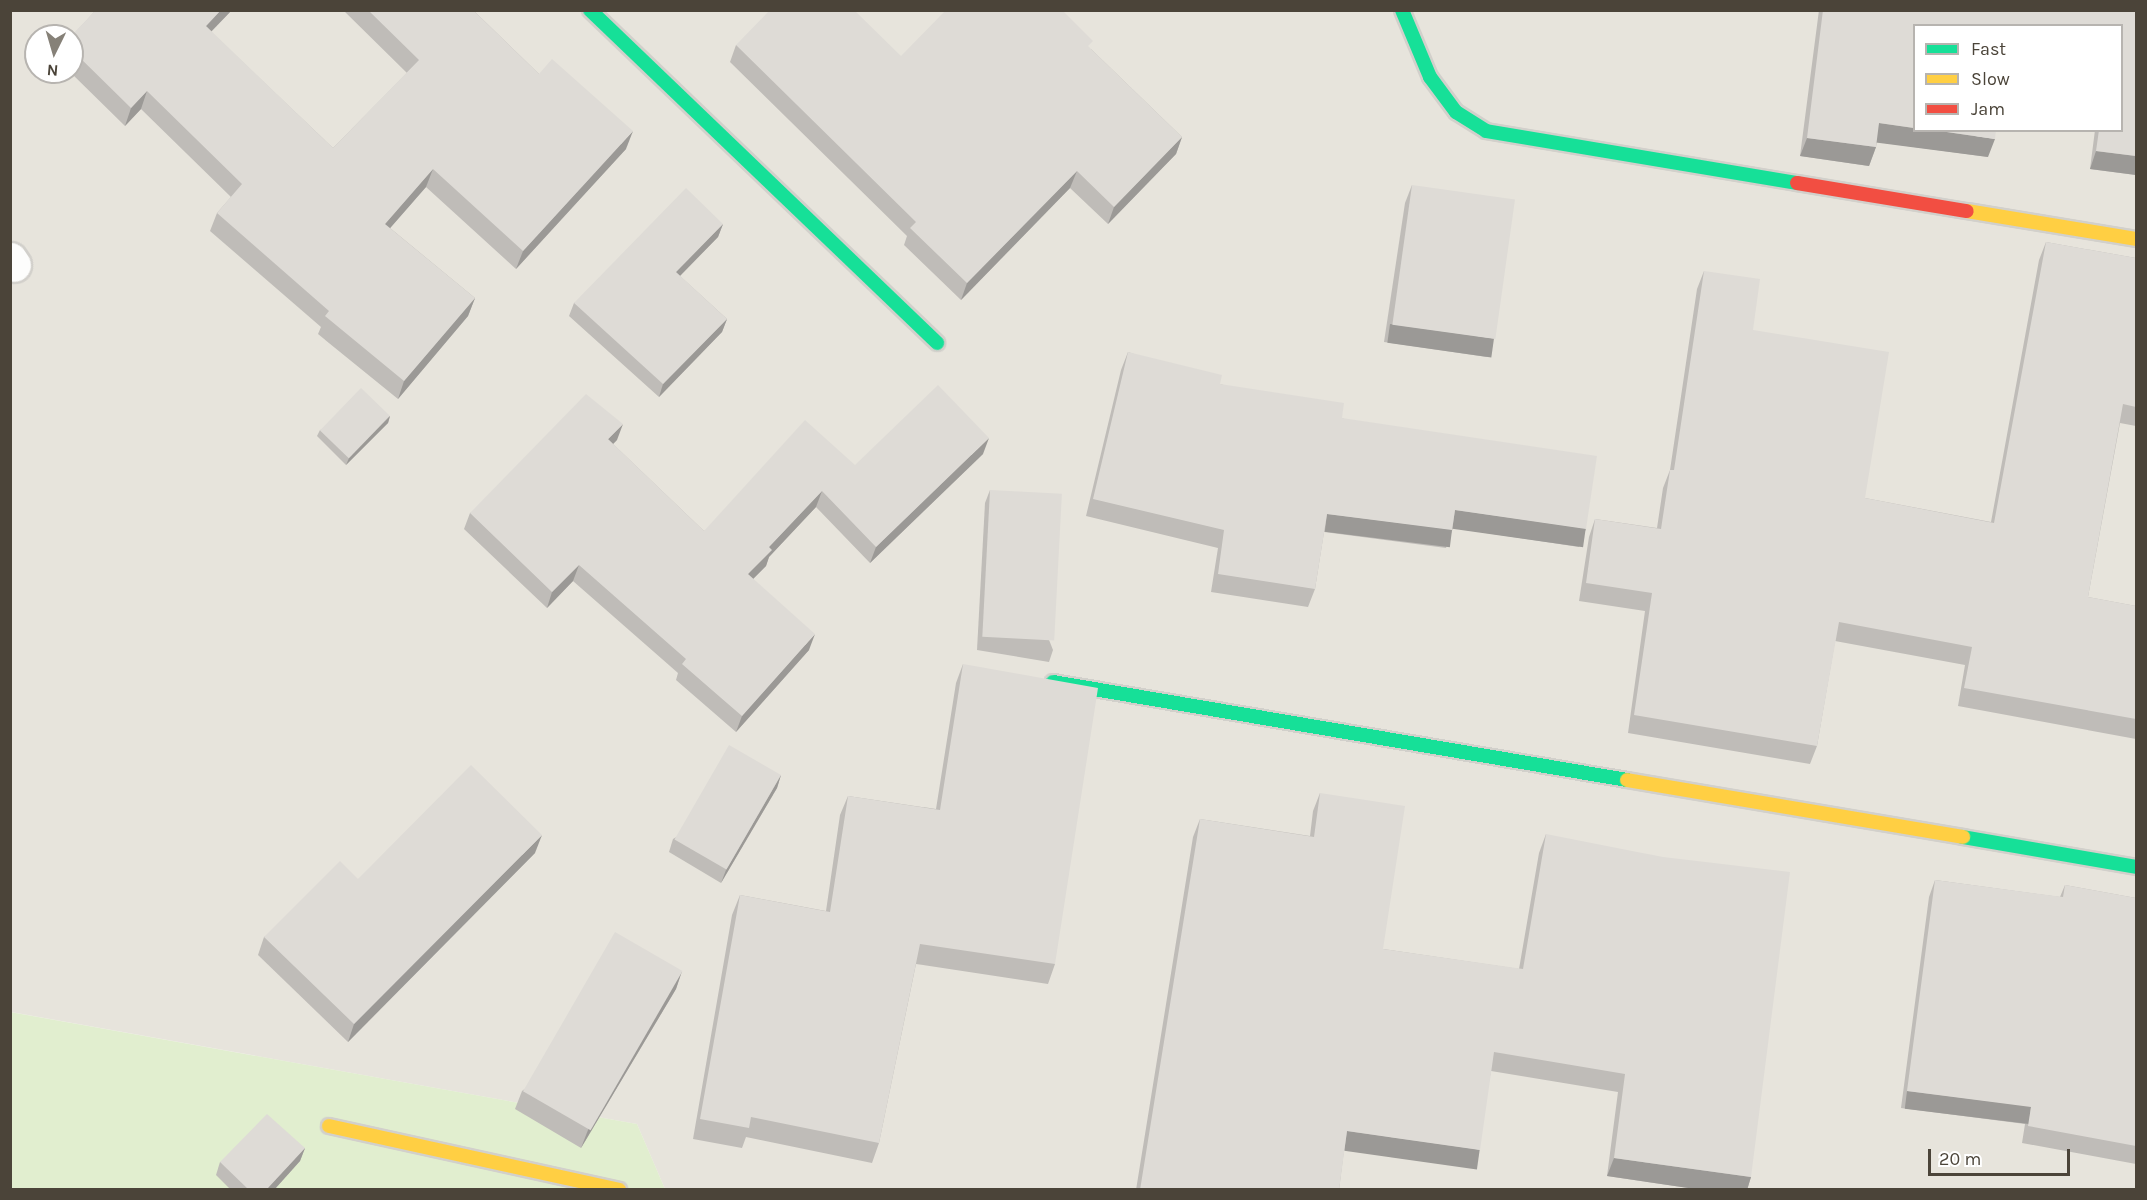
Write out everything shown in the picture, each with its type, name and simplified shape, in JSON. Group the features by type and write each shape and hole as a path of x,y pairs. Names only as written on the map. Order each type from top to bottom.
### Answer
{"street":[{"path":"590,10 937,343"},
{"path":"1402,10 1430,77 1456,112 1486,131 2136,239"},
{"path":"1043,680 2136,867"},
{"path":"329,1126 619,1190"}],"shaded area":[{"path":"10,11 2136,11 2136,1189 665,1189 637,1124 11,1012"}],"green space":[{"path":"10,1012 637,1124 665,1189 11,1189"}],"building":[{"path":"96,10 221,10 206,26 333,148 419,60 368,10 473,10 539,74 552,59 633,131 523,251 433,169 385,224 475,298 404,381 325,316 329,311 217,213 242,184 147,91 131,108 84,62 83,24"},
{"path":"770,10 854,10 901,56 946,10 1062,10 1093,41 1088,46 1182,137 1114,207 1077,171 967,283 910,228 916,222 736,45"},
{"path":"1823,10 2136,10 2136,156 2096,151 2099,132 2123,132 2123,24 1913,24 1913,128 1879,123 1876,147 1807,138"},
{"path":"1947,132 1996,132 1995,139"},
{"path":"1412,185 1515,199 1495,339 1392,325"},
{"path":"686,188 723,224 676,272 727,319 663,384 574,303"},
{"path":"2046,242 2136,258 2136,407 2123,404 2088,597 2136,606 2136,719 1964,688 1972,647 1839,622 1817,746 1634,715 1652,593 1586,583 1595,519 1661,529 1670,470 1674,470 1704,271 1760,279 1753,330 1889,352 1865,498 1994,523"},
{"path":"1128,352 1222,375 1220,384 1344,403 1342,418 1597,456 1586,529 1455,510 1452,530 1327,514 1315,589 1218,574 1224,530 1093,499"},
{"path":"938,385 989,438 876,547 822,491 769,547 772,550 748,574 815,634 742,716 682,664 686,659 579,565 552,592 470,513 586,394 623,424 608,439 704,531 805,420 855,465"},
{"path":"361,388 390,416 349,458 320,430"},
{"path":"990,490 1062,494 1054,641 982,637"},
{"path":"963,664 1098,688 1055,964 920,944 879,1143 751,1117 749,1128 700,1119 740,895 830,912 848,796 940,810"},
{"path":"729,745 781,775 726,869 674,839"},
{"path":"471,765 542,835 354,1024 264,937 340,861 358,879"},
{"path":"1320,793 1405,806 1383,949 1523,969 1546,834 1663,857 1790,872 1751,1177 1614,1158 1625,1074 1494,1052 1480,1150 1347,1131 1339,1190 1140,1190 1200,819 1314,837"},
{"path":"1935,880 2063,897 2065,885 2136,898 2136,1146 2028,1126 2031,1107 1907,1091"},
{"path":"615,932 683,971 591,1130 523,1091"},
{"path":"267,1114 305,1148 266,1190 249,1190 220,1162"}],"traffic: fast":[{"path":"590,10 937,343"},
{"path":"1402,10 1430,77 1456,112 1486,131 1797,183"},
{"path":"1053,682 1627,780"},
{"path":"1963,837 2136,867"}],"traffic: slow":[{"path":"1967,211 2136,239"},
{"path":"1627,780 1963,837"},
{"path":"329,1126 619,1190"}],"traffic: jam":[{"path":"1797,183 1967,211"}]}
